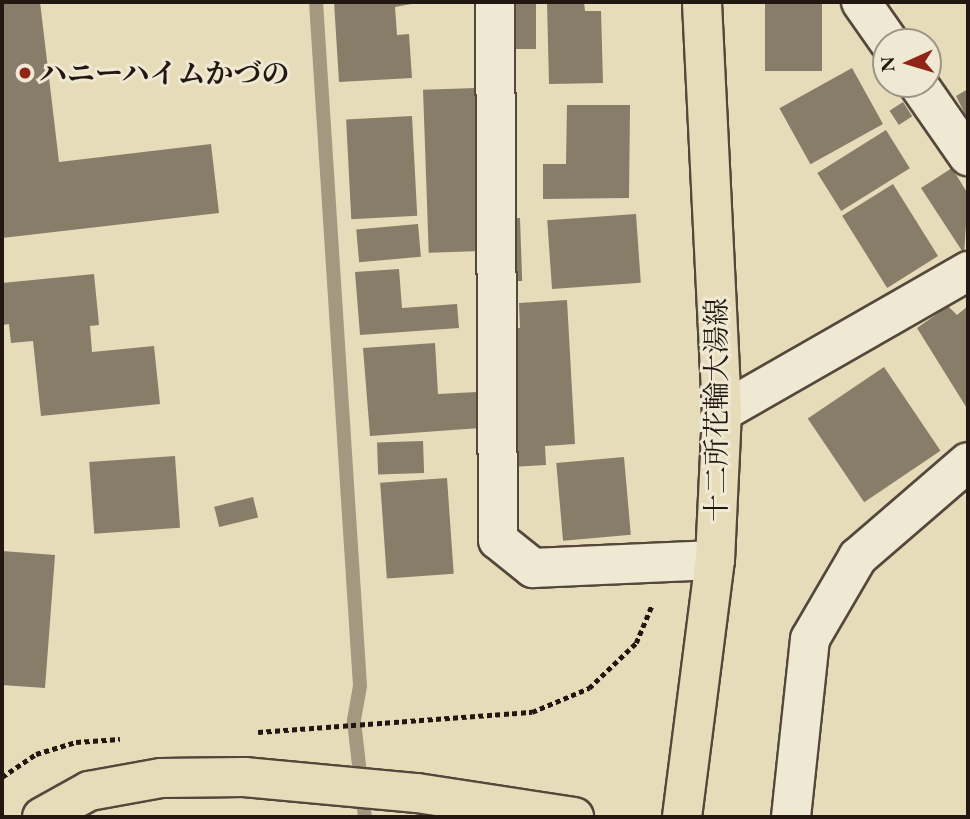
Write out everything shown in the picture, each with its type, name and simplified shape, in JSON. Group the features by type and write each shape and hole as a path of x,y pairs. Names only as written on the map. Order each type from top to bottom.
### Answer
{"main road":[{"name":"十二所花輪大湯線","path":"682,817 715,560 722,412 702,2"},
{"path":"42,817 89,791 161,778 244,777 417,793 575,817"}],"street":[{"path":"495,2 498,540 533,568 715,560"},
{"path":"861,2 879,28"},
{"path":"928,98 968,156"},
{"path":"722,412 968,271"},
{"path":"792,817 810,639 858,557 968,462"}],"path":[{"path":"281,732 400,725 532,712 589,688 636,643 670,562"}],"building":[{"name":"ハニーハイムかづの","path":"2,2 40,2 59,162 211,144 219,213 2,238"},
{"path":"334,2 422,2 395,7 397,35 409,34 412,78 339,82"},
{"path":"502,2 536,2 536,49 502,49"},
{"path":"547,2 584,2 585,11 601,11 603,83 549,84"},
{"path":"765,2 822,2 822,71 765,71"},
{"path":"852,68 883,124 810,164 779,108"},
{"path":"476,88 482,251 429,253 423,90"},
{"path":"968,89 968,120 956,96"},
{"path":"903,102 912,116 899,125 890,111"},
{"path":"567,105 630,105 629,198 543,199 543,164 566,164"},
{"path":"412,116 417,216 351,219 346,119"},
{"path":"886,130 910,168 841,211 817,173"},
{"path":"952,168 968,194 964,254 921,188"},
{"path":"893,184 938,256 887,288 842,216"},
{"path":"636,214 641,283 552,289 547,220"},
{"path":"520,218 522,281 503,282 501,219"},
{"path":"418,224 421,257 359,262 356,229"},
{"path":"399,269 402,308 457,304 459,328 360,335 355,272"},
{"path":"94,274 99,325 90,326 92,352 154,346 160,404 41,416 33,341 11,343 9,324 2,325 2,283"},
{"path":"567,300 575,444 545,446 546,465 510,467 502,328 520,328 519,303"},
{"path":"948,306 957,315 968,306 968,410 917,328"},
{"path":"435,343 438,394 477,392 480,428 370,436 363,348"},
{"path":"884,367 940,451 864,502 808,418"},
{"path":"423,441 424,473 378,475 377,443"},
{"path":"175,456 180,528 94,534 89,462"},
{"path":"624,457 631,535 563,541 556,463"},
{"path":"447,478 454,574 387,578 380,483"},
{"path":"253,497 258,517 219,527 214,507"},
{"path":"2,551 55,555 45,688 2,685"}],"waterway":[{"path":"316,2 360,686 354,721 365,817"}],"place":[{"name":"ハニーハイムかづの","path":"25,73"}]}
